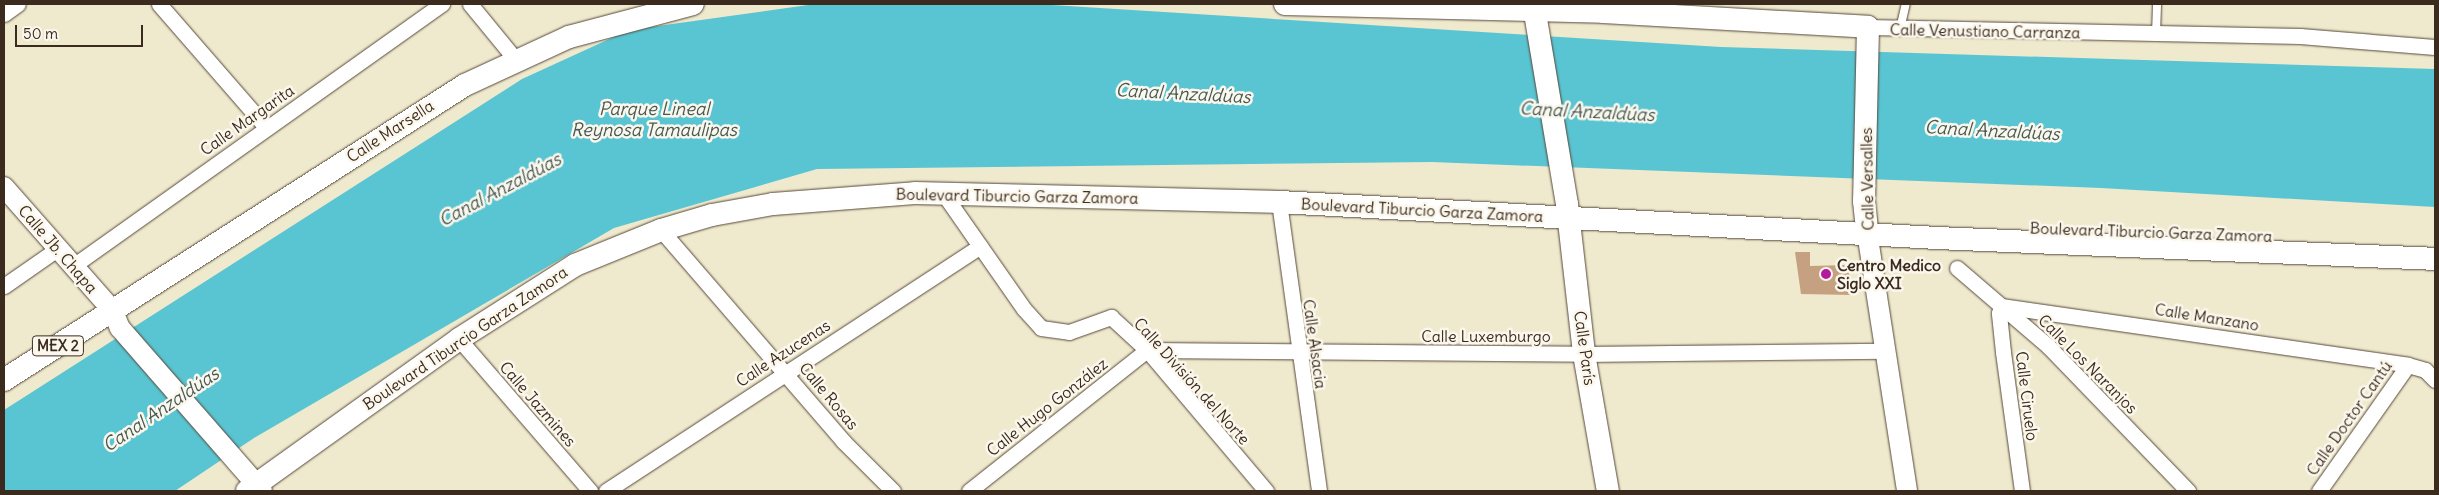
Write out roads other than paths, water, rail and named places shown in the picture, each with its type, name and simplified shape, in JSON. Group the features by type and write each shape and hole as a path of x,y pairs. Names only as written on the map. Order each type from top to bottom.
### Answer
{"main road":[{"name":"Calle Marsella","path":"117,320 429,105 516,60 569,37 693,4"},
{"path":"1285,4 1536,17"},
{"name":"Calle Venustiano Carranza","path":"1536,17 1603,12 1868,35"},
{"name":"Calle París","path":"1536,17 1568,211 1584,354 1608,491"},
{"name":"Calle Versalles","path":"1868,35 1866,217 1907,491"},
{"name":"Calle Jb. Chapa","path":"4,187 73,266 255,489"},
{"name":"Boulevard Tiburcio Garza Zamora","path":"255,489 459,339 575,264 661,230 712,215 773,204 943,193 1568,211 1866,217 1925,223 2435,243"},
{"path":"1866,217 1937,238 2435,259"},
{"name":"MEX 2","path":"4,380 117,320"}],"street":[{"path":"4,14 18,4"},
{"path":"159,4 266,127"},
{"name":"Calle Margarita","path":"73,266 266,127 442,4"},
{"path":"470,4 516,60"},
{"name":"Calle Venustiano Carranza","path":"1868,35 1900,30 2300,36 2435,47"},
{"name":"Calle División del Norte","path":"943,193 1024,309 1041,328 1069,332 1111,317 1147,350 1266,491"},
{"name":"Calle Alsacia","path":"1279,202 1298,352 1319,491"},
{"name":"Calle Rosas","path":"661,230 786,371 843,441 894,491"},
{"name":"Calle Azucenas","path":"606,491 786,371 980,246"},
{"path":"4,286 57,249"},
{"name":"Calle Los Naranjos","path":"1958,268 2048,346 2188,491"},
{"name":"Calle Manzano","path":"2002,306 2408,365 2425,370 2435,380"},
{"name":"Calle Ciruelo","path":"2002,306 1999,313 2003,352 2022,491"},
{"name":"Calle Jazmines","path":"459,339 590,491"},
{"name":"Calle Luxemburgo","path":"1147,350 1584,354 1885,351"},
{"name":"Calle Hugo González","path":"969,491 1147,350"},
{"name":"Calle Doctor Cantú","path":"2319,491 2408,365"}],"lane":[{"path":"1900,30 1906,4"},
{"path":"2156,34 2157,4"}],"water":[{"name":"Parque Lineal Reynosa Tamaulipas","path":"815,4 1036,4 1721,47 2435,69 2435,207 2101,188 1432,162 817,169 614,228 254,438 175,491 4,491 4,410 522,79 629,30"}],"place":[{"name":"Centro Medico Siglo XXI","path":"1826,274"}],"water label":[{"name":"Canal Anzaldúas","path":"1183,94"},
{"name":"Canal Anzaldúas","path":"1587,112"},
{"name":"Canal Anzaldúas","path":"1992,131"},
{"name":"Canal Anzaldúas","path":"500,190"},
{"name":"Canal Anzaldúas","path":"161,410"}]}
